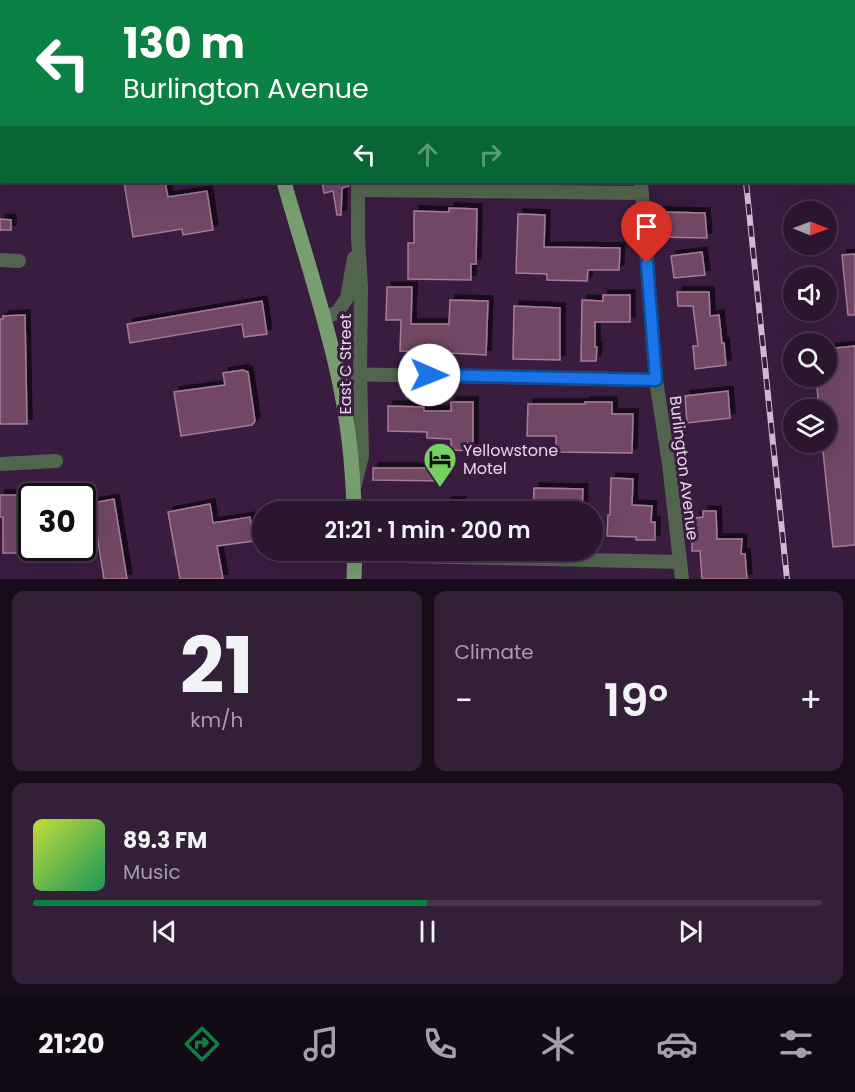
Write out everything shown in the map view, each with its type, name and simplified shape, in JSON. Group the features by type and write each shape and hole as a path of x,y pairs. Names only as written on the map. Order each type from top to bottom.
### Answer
{"main road":[{"path":"284,183 338,374 345,407 354,501"},
{"path":"354,579 355,561"}],"street":[{"name":"East C Street","path":"354,489 362,456 358,186"},
{"path":"358,186 641,187"},
{"name":"Burlington Avenue","path":"641,187 656,380 669,464 682,579"},
{"name":"East C Street","path":"323,317 337,313 347,298 358,238"},
{"path":"0,260 19,261"},
{"path":"338,374 656,380"},
{"path":"0,464 56,461"},
{"path":"603,560 680,562"}],"building":[{"path":"124,183 165,183 168,197 207,191 213,230 183,235 182,229 133,237"},
{"path":"322,183 349,183 349,186 342,188 341,215 337,215 333,191 324,193"},
{"path":"449,208 477,209 476,264 471,264 471,280 408,279 408,243 414,243 414,211 449,212"},
{"path":"657,212 705,213 707,238 659,237"},
{"path":"518,214 545,215 544,247 620,248 619,270 588,270 587,281 547,280 547,274 516,273"},
{"path":"0,219 11,220 11,230 0,230"},
{"path":"702,252 705,275 674,278 671,256"},
{"path":"855,254 855,315 848,315 842,255"},
{"path":"387,287 412,287 411,324 449,324 450,300 488,301 486,355 400,351 401,320 386,320"},
{"path":"677,292 709,292 710,316 719,315 726,365 695,369 693,346 698,346 693,306 678,306"},
{"path":"603,295 630,295 630,322 595,322 596,361 581,361 582,300 603,301"},
{"path":"262,301 267,334 244,337 242,324 130,343 127,324"},
{"path":"514,306 560,308 560,360 513,359"},
{"path":"25,315 27,424 0,424 0,319 3,319 3,316"},
{"path":"855,346 855,545 833,547 823,453 837,453 837,399 818,399 817,387 837,387 837,348"},
{"path":"243,370 248,372 255,421 252,425 181,436 174,392 225,385 223,373"},
{"path":"728,391 730,418 687,423 685,396"},
{"path":"451,402 473,402 473,451 451,450 451,439 427,438 427,432 388,431 388,406 424,407 424,411 451,411"},
{"path":"585,402 612,402 612,414 633,414 632,453 556,452 556,436 527,436 528,404 585,404"},
{"name":"Yellowstone Motel","path":"373,468 445,468 445,481 373,480"},
{"path":"611,478 633,479 632,505 652,506 651,522 655,522 655,540 607,536"},
{"path":"534,488 583,489 582,501 533,501"},
{"path":"0,495 18,495 17,553 3,553 3,517 0,517"},
{"path":"114,499 127,579 104,579 96,528 96,502"},
{"path":"210,504 213,523 250,517 252,541 217,546 223,579 180,579 168,512"},
{"path":"703,511 716,511 717,539 742,539 741,554 745,554 747,579 702,579 700,551 692,551 692,536 696,536 695,518 703,517"}],"railway":[{"path":"746,183 787,579"}],"place":[{"name":"Yellowstone Motel","path":"440,488"}],"route":[{"path":"429,375 656,380 647,263"}]}
